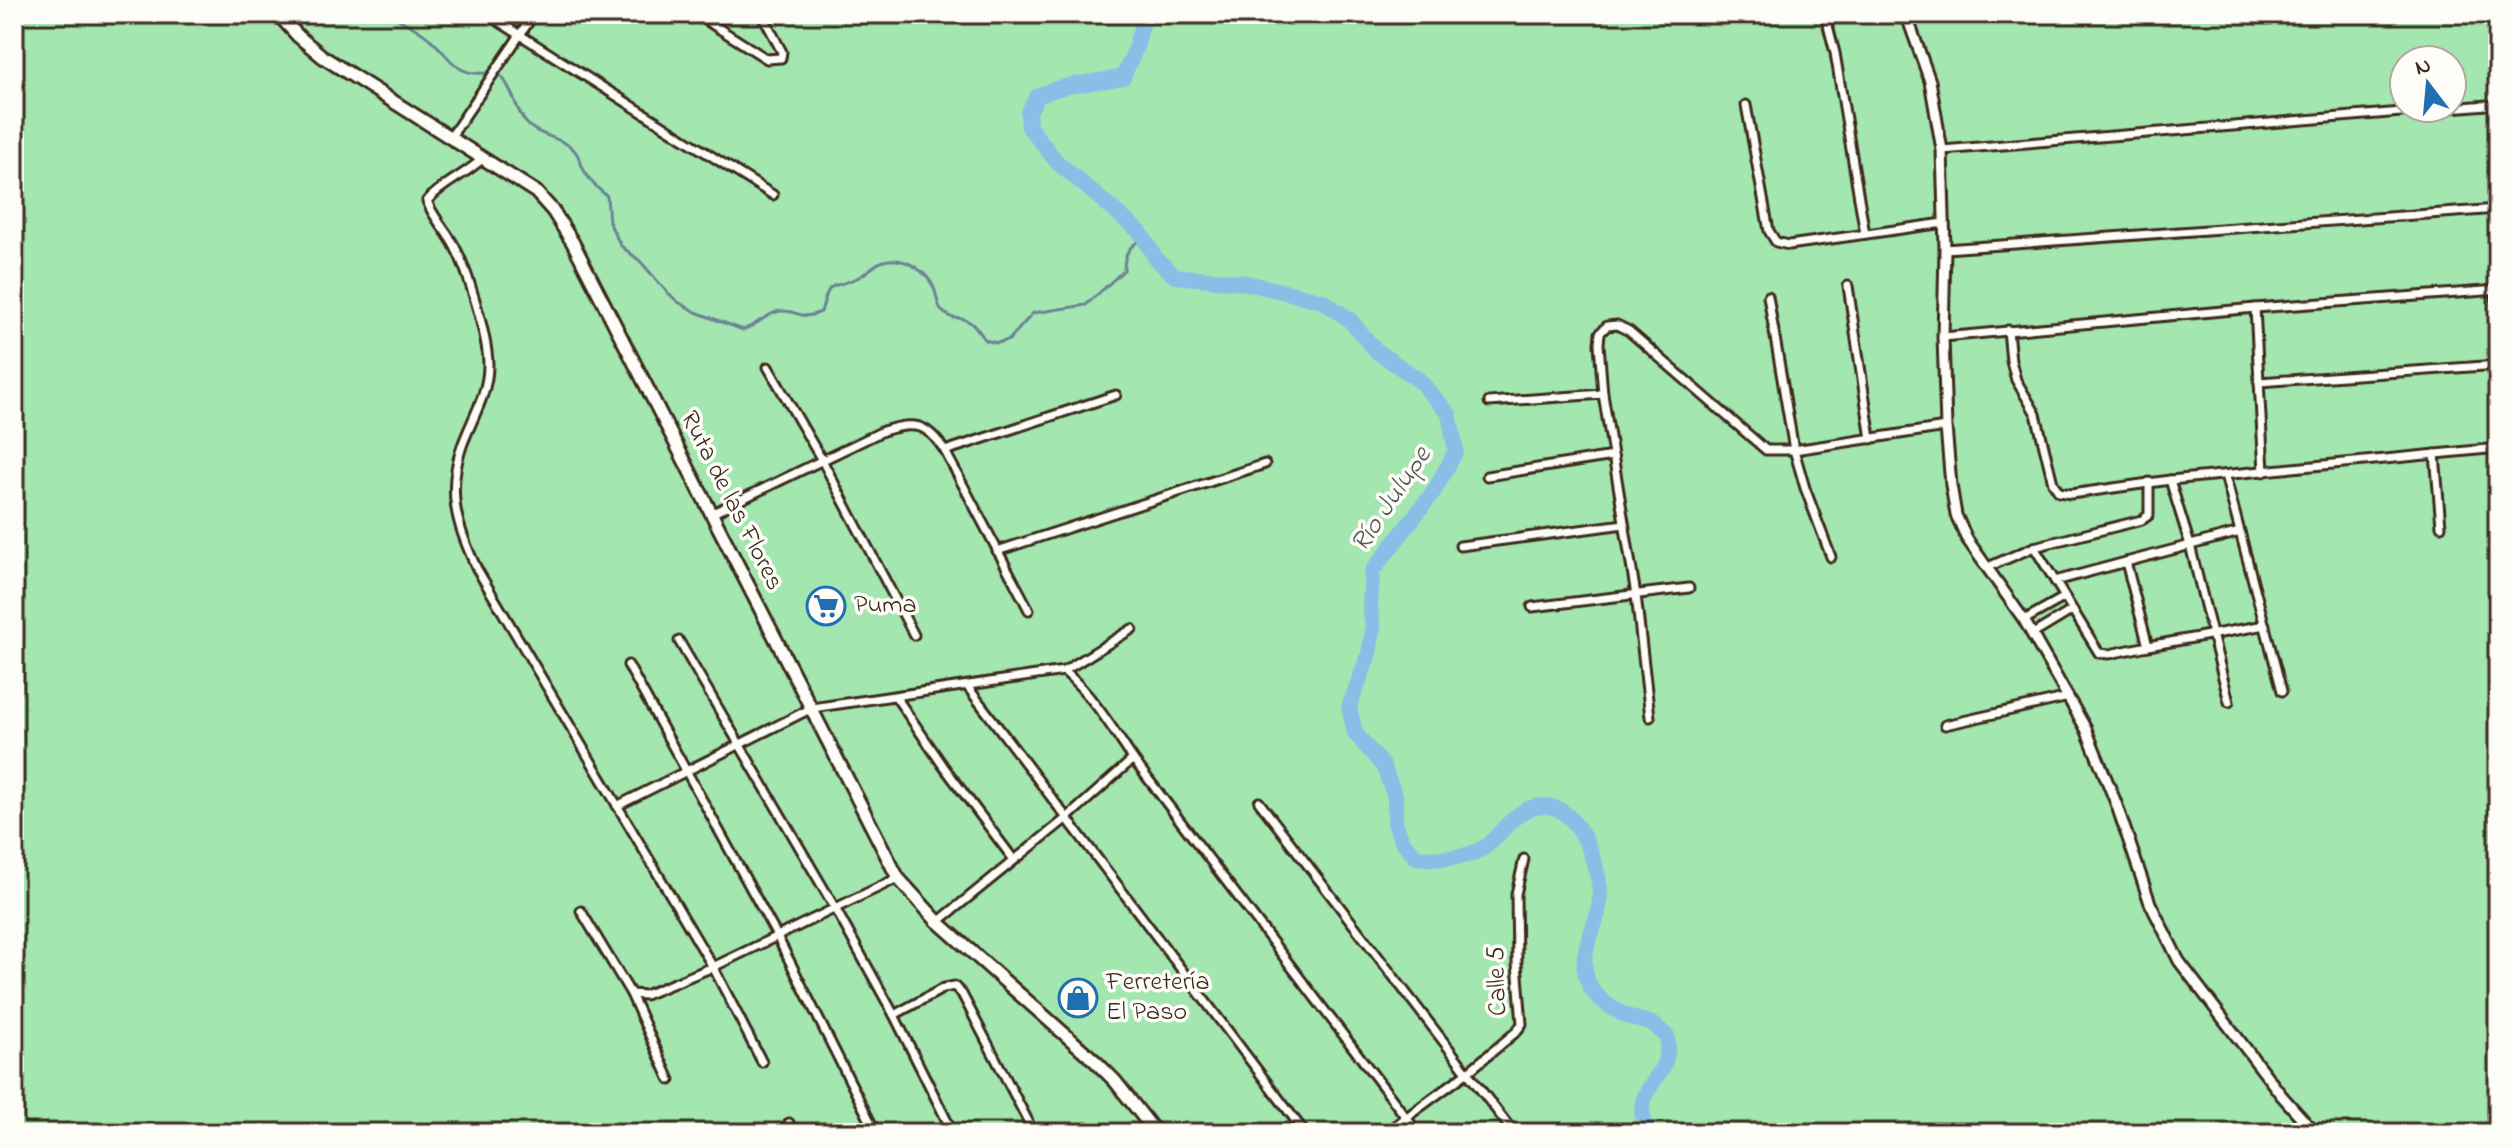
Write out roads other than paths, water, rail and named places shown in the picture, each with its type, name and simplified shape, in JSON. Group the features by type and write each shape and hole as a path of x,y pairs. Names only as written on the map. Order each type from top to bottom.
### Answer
{"main road":[{"name":"Ruta de las Flores","path":"278,14 323,57 536,192 553,211 573,243 713,513 898,878 938,922 1095,1061 1156,1133"}],"street":[{"path":"487,14 773,195"},
{"path":"450,138 534,14"},
{"path":"696,14 767,59 781,58 782,52 762,14"},
{"path":"1825,14 1835,53 1865,234"},
{"path":"1906,14 1930,81 1942,150 1946,427 1956,515 1967,539 2033,634 2086,729 2112,791 2153,910 2179,961 2282,1096 2315,1133"},
{"path":"1746,105 1769,231 1776,242 1789,245 1944,223"},
{"path":"1942,150 2487,105"},
{"path":"483,158 466,173 433,193 427,201 462,262 488,364 481,405 462,446 454,482 454,507 463,538 477,569 713,967 762,1062"},
{"path":"1945,249 2498,209"},
{"path":"1848,286 1871,439"},
{"path":"1943,337 2255,308 2497,290 2498,320"},
{"path":"1768,296 1794,450 1831,557"},
{"path":"2255,308 2264,472"},
{"path":"1650,717 1636,595 1603,394 1599,344 1600,333 1607,326 1617,325 1629,331 1766,450 1794,450 1946,427"},
{"path":"2008,330 2016,380 2036,414 2053,483 2059,492 2071,494 2149,482 2498,448"},
{"path":"2259,382 2498,365"},
{"path":"768,367 823,462 914,635"},
{"path":"1489,402 1603,394"},
{"path":"945,451 1116,395"},
{"path":"713,513 883,431 912,425 925,428 945,451 1029,610"},
{"path":"2435,454 2441,526"},
{"path":"1487,476 1613,456"},
{"path":"997,551 1265,464"},
{"path":"2225,475 2282,691"},
{"path":"2170,480 2190,545 2229,702"},
{"path":"1988,567 2034,547 2142,520 2149,515 2149,482"},
{"path":"1460,546 1624,524"},
{"path":"2055,581 2240,532"},
{"path":"2034,547 2099,653 2109,654 2265,625"},
{"path":"2126,562 2148,646"},
{"path":"1532,607 1689,588"},
{"path":"2024,620 2063,598"},
{"path":"2033,634 2071,611"},
{"path":"617,806 812,708 1064,671 1132,629"},
{"path":"679,641 835,908 894,1015 953,1133"},
{"path":"628,665 777,936 876,1133"},
{"path":"1064,671 1083,688 1133,759 1418,1133"},
{"path":"967,686 1305,1133"},
{"path":"896,697 1014,860"},
{"path":"1945,725 2069,697"},
{"path":"938,922 1068,817 1133,759"},
{"path":"1259,802 1514,1133"},
{"name":"Calle 5","path":"1385,1133 1468,1072 1522,1024 1516,894 1524,859"},
{"path":"631,994 645,995 713,967 898,878"},
{"path":"581,911 631,994 670,1080"},
{"path":"894,1015 944,988 954,986 962,994 1028,1121"},
{"path":"789,1123 794,1133"}],"waterway":[{"path":"387,14 421,32 461,69 488,73"},
{"name":"Río Julupe","path":"1145,14 1135,50 1123,77 1068,86 1037,97 1028,113 1029,127 1057,162 1141,233 1156,259 1175,276 1247,283 1323,301 1350,320 1376,351 1419,380 1449,414 1456,451 1434,491 1372,572 1370,606 1373,629 1369,654 1349,707 1355,733 1383,766 1395,796 1395,823 1402,841 1416,857 1446,858 1476,852 1492,841 1515,817 1537,807 1558,809 1577,827 1591,854 1599,881 1600,905 1585,959 1591,989 1608,1005 1652,1024 1667,1036 1664,1064 1646,1093 1643,1104 1648,1133"},
{"path":"501,76 529,125 574,149 587,176 607,196 609,222 621,246 640,261 678,302 743,330 778,311 804,316 821,312 829,289 857,278 880,263 896,260 916,267 927,277 943,312 968,321 985,340 997,343 1009,340 1033,313 1086,305 1124,270 1128,251 1144,238"}],"place":[{"name":"Puma","path":"826,606"},
{"name":"Ferretería El Paso","path":"1078,998"}]}
